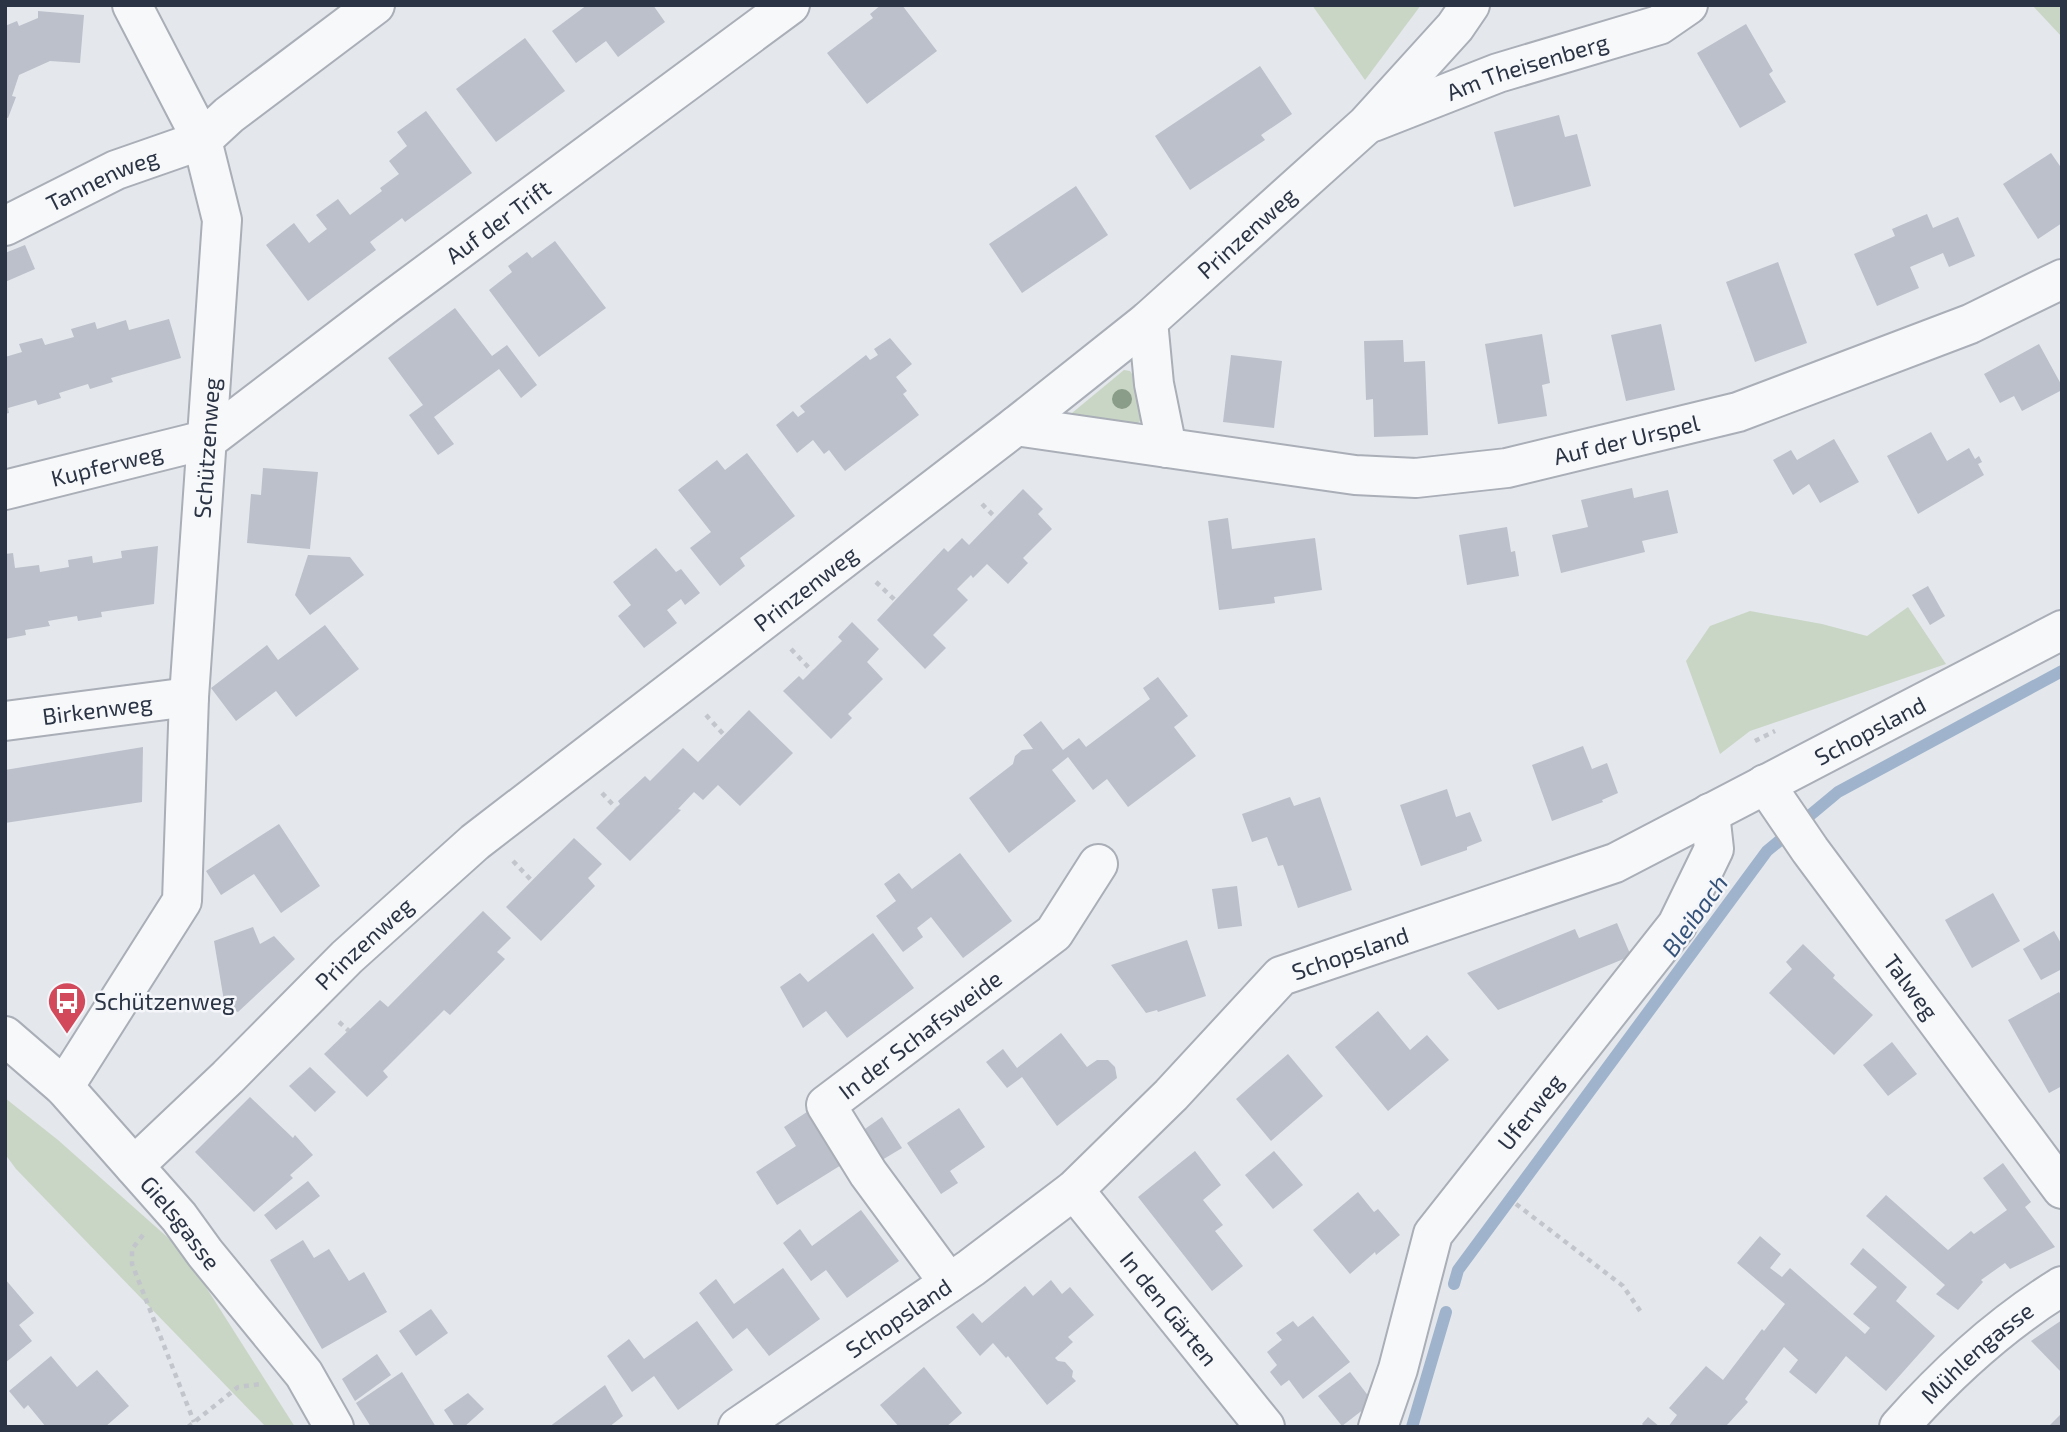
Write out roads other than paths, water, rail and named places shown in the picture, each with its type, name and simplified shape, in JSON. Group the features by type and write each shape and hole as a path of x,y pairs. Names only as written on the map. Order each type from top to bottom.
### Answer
{"street":[{"name":"Schützenweg","path":"64,1087 182,901 189,697 209,439 222,220 202,140 132,5"},
{"path":"202,140 229,115 375,5"},
{"name":"Auf der Trift","path":"209,439 386,304 790,5"},
{"name":"Prinzenweg","path":"134,1166 228,1077 347,957 475,842 1016,426 1148,321 1366,125 1455,27 1470,5"},
{"name":"Am Theisenberg","path":"1366,125 1498,73 1659,25 1688,5"},
{"name":"Tannenweg","path":"5,226 116,170 202,140"},
{"name":"Auf der Urspel","path":"1016,426 1355,475 1416,478 1507,468 1738,412 1970,324 2062,279"},
{"path":"1148,321 1154,384 1167,448"},
{"name":"Kupferweg","path":"5,490 209,439"},
{"name":"Schopsland","path":"738,1427 949,1283 1074,1190 1171,1095 1281,976 1615,863 1710,813 1776,798 2062,630"},
{"name":"Birkenweg","path":"5,721 189,697"},
{"name":"Talweg","path":"1776,798 1810,850 2062,1189"},
{"name":"Uferweg","path":"1378,1427 1398,1369 1433,1234 1677,925 1714,849 1710,813"},
{"name":"In der Schafsweide","path":"949,1283 868,1173 826,1105 1054,933 1098,864"},
{"name":"Gielsgasse","path":"5,1036 64,1087 179,1217 304,1374 334,1427"},
{"name":"In den Gärten","path":"1074,1190 1265,1427"},
{"name":"Mühlengasse","path":"1899,1427 1934,1387 1981,1345 2062,1286"}],"waterway":[{"name":"Bleibach","path":"1454,1284 1458,1270 1767,851 1838,792 2062,671"},
{"name":"Bleibach","path":"1412,1427 1446,1312"}],"place":[{"name":"Schützenweg","path":"67,1035"}]}
